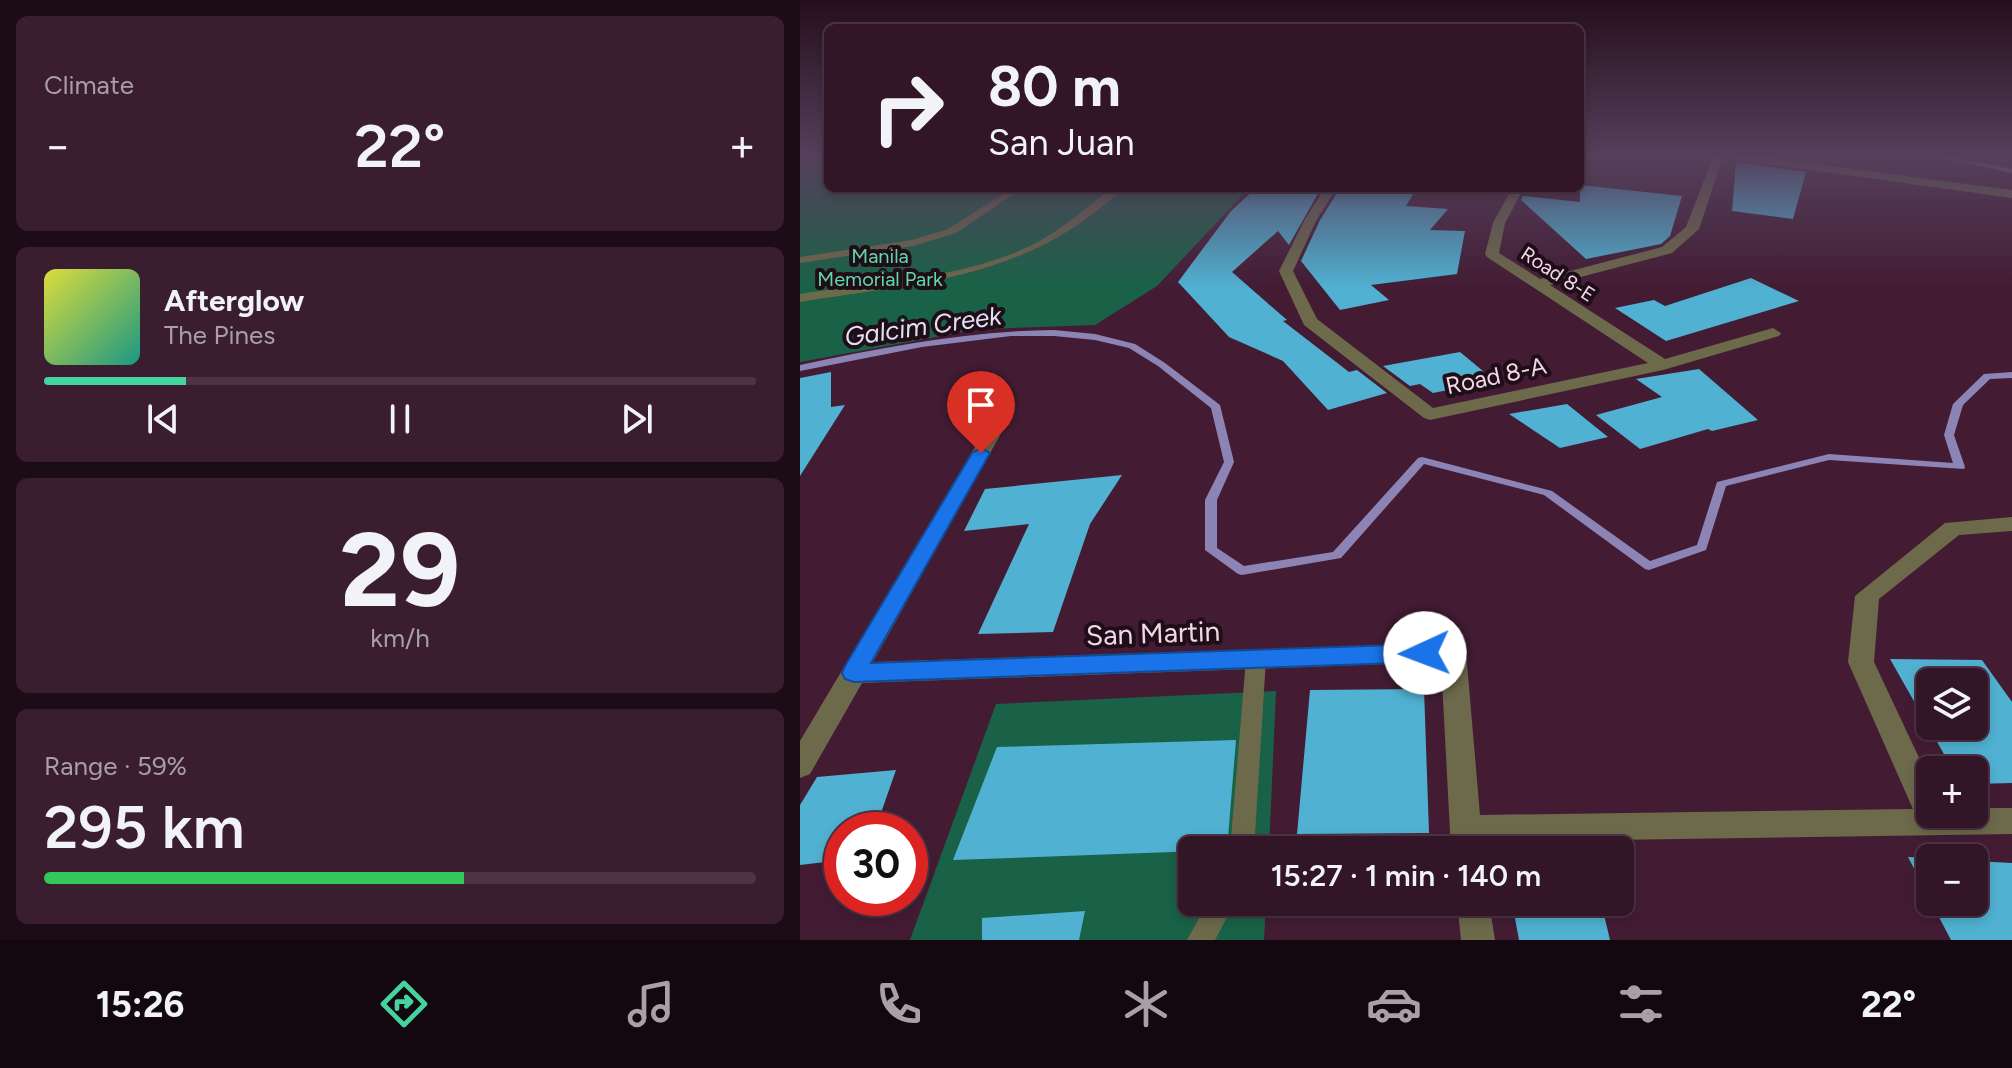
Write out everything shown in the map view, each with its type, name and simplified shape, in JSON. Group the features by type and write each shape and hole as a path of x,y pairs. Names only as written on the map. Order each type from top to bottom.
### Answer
{"street":[{"name":"Road 8-A","path":"1323,201 1286,271 1310,322 1430,414 1663,365 1773,333"},
{"name":"Road 8-E","path":"1511,201 1499,223 1492,254 1663,365"},
{"path":"1536,284 1667,250 1692,229 1702,201"},
{"path":"800,766 994,430"},
{"path":"1916,781 1861,662 1867,596 1953,528 2012,524"},
{"name":"San Martin","path":"854,673 1453,652 1466,836"},
{"path":"1527,836 1916,817"},
{"path":"1988,820 2012,821"},
{"path":"1475,916 1478,940"}],"lane":[{"path":"800,260 913,243 952,231 998,201"},
{"path":"800,298 997,262 1037,247 1100,201"},
{"path":"1243,836 1256,659"},
{"path":"1200,940 1214,916"}],"green space":[{"name":"Manila Memorial Park","path":"800,201 1237,201 1157,286 1095,325 979,329 800,362"},
{"path":"1276,691 1270,836 1178,836 1178,916 1265,916 1264,940 910,940 919,916 928,916 928,891 996,704"}],"building":[{"path":"1242,201 1314,201 1289,245 1278,231 1232,272 1287,320 1283,321 1349,372 1357,370 1387,393 1328,410 1283,361 1229,337 1178,282"},
{"path":"1332,201 1409,201 1406,206 1448,209 1430,230 1465,231 1457,274 1371,285 1389,300 1340,310 1301,261"},
{"path":"1522,201 1681,201 1670,236 1661,244 1586,259"},
{"path":"1733,201 1798,201 1793,219 1732,211"},
{"path":"1751,278 1799,301 1666,341 1615,308 1654,300 1665,306"},
{"path":"1460,352 1495,381 1433,393 1420,384 1410,386 1383,366"},
{"path":"1699,369 1758,420 1712,431 1708,429 1640,449 1596,415 1662,397 1636,379"},
{"path":"831,372 831,407 845,405 800,476 800,378"},
{"path":"1567,404 1608,437 1560,448 1509,414"},
{"path":"1122,475 1090,524 1053,632 978,634 1029,524 964,531 985,489"},
{"path":"1890,659 1982,660 1988,668 1916,668 1916,705"},
{"path":"1988,668 2012,702 2012,783 1988,784 1988,756 1945,756 1936,740 1988,740"},
{"path":"1424,689 1429,833 1297,834 1310,690"},
{"path":"1236,740 1228,836 1178,836 1178,852 953,860 997,747"},
{"path":"896,770 881,812 824,812 824,862 800,865 800,805 817,777"},
{"path":"1908,857 1916,857 1916,872"},
{"path":"1988,862 2012,863 2012,940 1951,940 1938,916 1988,916"},
{"path":"1085,911 1079,940 982,940 982,918"},
{"path":"1515,916 1604,916 1610,940 1519,940"}],"waterway":[{"name":"Galcim Creek","path":"800,368 922,344 1011,334 1054,333 1095,337 1132,346 1216,407 1229,462 1211,500 1211,550 1242,571 1337,555 1422,460 1548,493 1649,566 1702,547 1721,484 1829,457 1960,467 1949,435 1958,404 1987,376 2012,375"}],"route":[{"path":"981,453 854,673 1425,653"}]}
